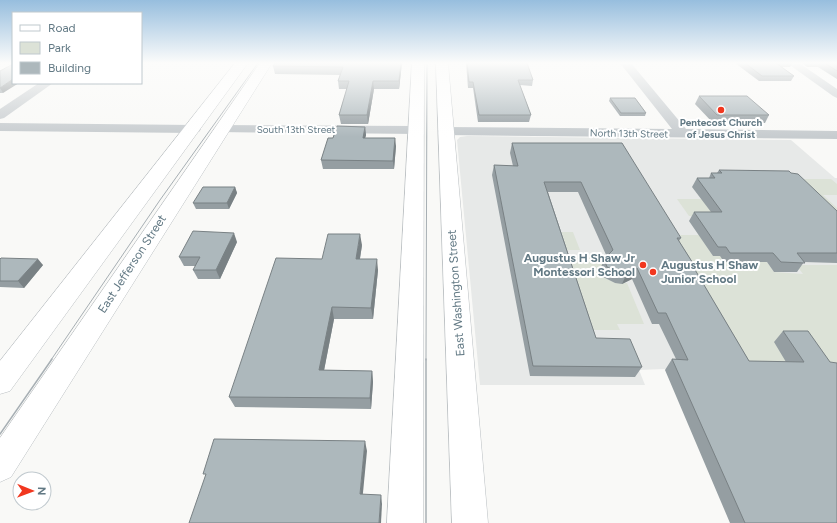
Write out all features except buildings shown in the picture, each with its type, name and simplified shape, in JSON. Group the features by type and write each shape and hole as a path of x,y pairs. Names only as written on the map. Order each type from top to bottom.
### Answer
{"main road":[{"path":"0,382 224,87"},
{"name":"East Jefferson Street","path":"0,466 250,87"},
{"path":"405,523 418,87"},
{"path":"418,105 426,87"},
{"name":"East Washington Street","path":"443,87 470,523"},
{"path":"84,271 200,163"}],"street":[{"path":"0,115 41,87"},
{"path":"645,87 684,134"},
{"path":"827,87 837,94"},
{"path":"0,127 194,129"},
{"name":"South 13th Street","path":"223,129 416,130"},
{"name":"North 13th Street","path":"445,131 837,135"}],"shaded area":[{"name":"Augustus H Shaw Junior School","path":"460,137 791,140 835,178 837,178 837,368 741,366 639,370 645,385 480,385 457,140"}],"green space":[{"path":"791,179 831,179 837,184 837,195 823,195 837,208 837,225"},
{"path":"677,199 724,199 725,216 689,216"},
{"path":"561,232 573,232 580,250 567,250"},
{"path":"668,235 699,235 713,256 720,256 724,262 767,262 774,272 803,274 796,265 837,265 837,368 741,366"},
{"path":"569,256 601,257 604,265 603,277 615,283 627,283 644,324 617,324 620,330 593,330"}],"tram line":[{"path":"51,360 160,200 241,87"},
{"path":"426,360 427,87"},
{"path":"0,434 52,359"},
{"path":"426,360 426,523"}],"place":[{"name":"Pentecost Church of Jesus Christ","path":"721,110"},
{"name":"Augustus H Shaw Jr Montessori School","path":"643,265"},
{"name":"Augustus H Shaw Junior School","path":"653,272"}]}
